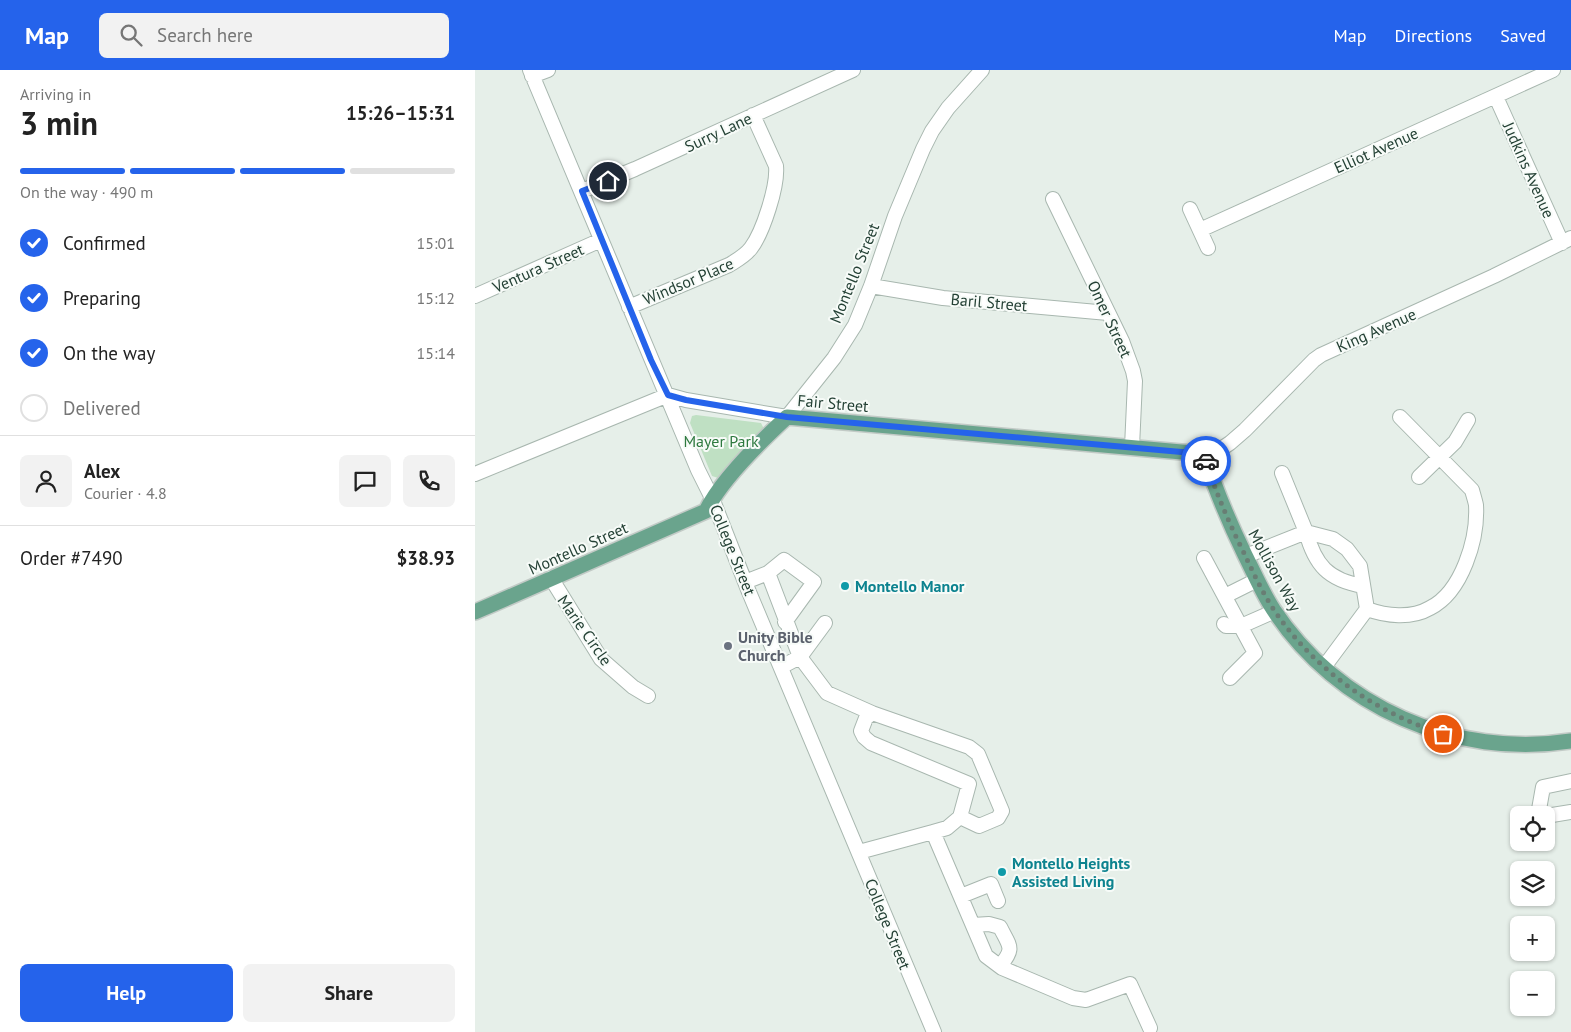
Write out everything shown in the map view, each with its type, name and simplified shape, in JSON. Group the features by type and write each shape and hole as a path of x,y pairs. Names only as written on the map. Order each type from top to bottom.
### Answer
{"main road":[{"name":"Fair Street","path":"787,417 1204,454"},
{"name":"Montello Street","path":"475,612 706,511 712,498 765,438 787,417"},
{"name":"Mollison Way","path":"1204,454 1221,505 1257,580 1290,632 1324,667 1365,699 1403,719 1443,734 1488,743 1512,745 1571,741"}],"street":[{"path":"531,73 548,70"},
{"name":"Surry Lane","path":"582,191 635,169 853,70"},
{"name":"Montello Street","path":"787,417 834,358 855,324 871,286 895,216 932,131 948,108 982,70"},
{"name":"Elliot Avenue","path":"1200,230 1553,70"},
{"name":"College Street","path":"531,73 698,470 712,498 745,582 934,1032"},
{"name":"Judkins Avenue","path":"1496,97 1566,241"},
{"name":"Windsor Place","path":"629,306 729,265 751,249 775,188 777,175 776,166 753,115"},
{"name":"Omer Street","path":"1053,199 1122,341 1133,371 1135,381 1132,447"},
{"path":"1190,209 1208,248"},
{"name":"Ventura Street","path":"475,296 601,240"},
{"name":"King Avenue","path":"1204,454 1218,450 1230,443 1321,355 1566,241"},
{"name":"Baril Street","path":"871,286 943,298 1108,312"},
{"path":"475,474 668,395"},
{"name":"Fair Street","path":"668,395 686,400 787,417"},
{"path":"1367,609 1384,615 1399,615 1429,609 1445,598 1463,572 1473,537 1476,504 1472,490 1400,418"},
{"path":"1419,477 1455,442 1468,420"},
{"path":"1282,473 1307,532 1311,548 1320,564 1331,575 1345,582 1363,586"},
{"path":"1246,556 1307,532 1333,540 1347,549 1360,566 1367,609 1324,667"},
{"path":"1204,558 1255,653 1230,678"},
{"path":"745,582 768,573 784,560 814,582 785,622"},
{"path":"768,573 799,657 827,693 872,714 969,747 978,754 1002,811 998,818 979,826 959,817"},
{"name":"Marie Circle","path":"551,578 601,659 648,696"},
{"path":"1257,580 1227,599 1219,614 1226,626 1241,626 1275,611"},
{"path":"781,667 799,657 825,622"},
{"path":"872,714 866,718 861,731 864,737 871,743 969,784"},
{"path":"859,852 947,828 959,817 969,784 987,774"},
{"path":"1540,806 1543,787 1571,781"},
{"path":"1555,815 1571,812"},
{"path":"933,832 986,956 999,966 1073,998 1086,1000 1130,984 1149,1028"},
{"path":"961,896 991,884 997,901"},
{"path":"973,925 989,924 999,928 1010,948 1009,955 999,966"}],"green space":[{"name":"Mayer Park","path":"692,416 761,423 763,430 718,478 712,476 690,423"}],"way so far":[{"path":"1206,461 1221,505 1265,595 1290,632 1309,654 1345,686 1365,699 1403,719 1443,734"}],"place":[{"name":"Montello Manor","path":"845,586"},
{"name":"Unity Bible Church","path":"728,646"},
{"name":"Montello Heights Assisted Living","path":"1002,872"}],"route":[{"path":"608,181 582,191 651,360 668,395 744,411 787,417 1204,454 1206,461"}]}
